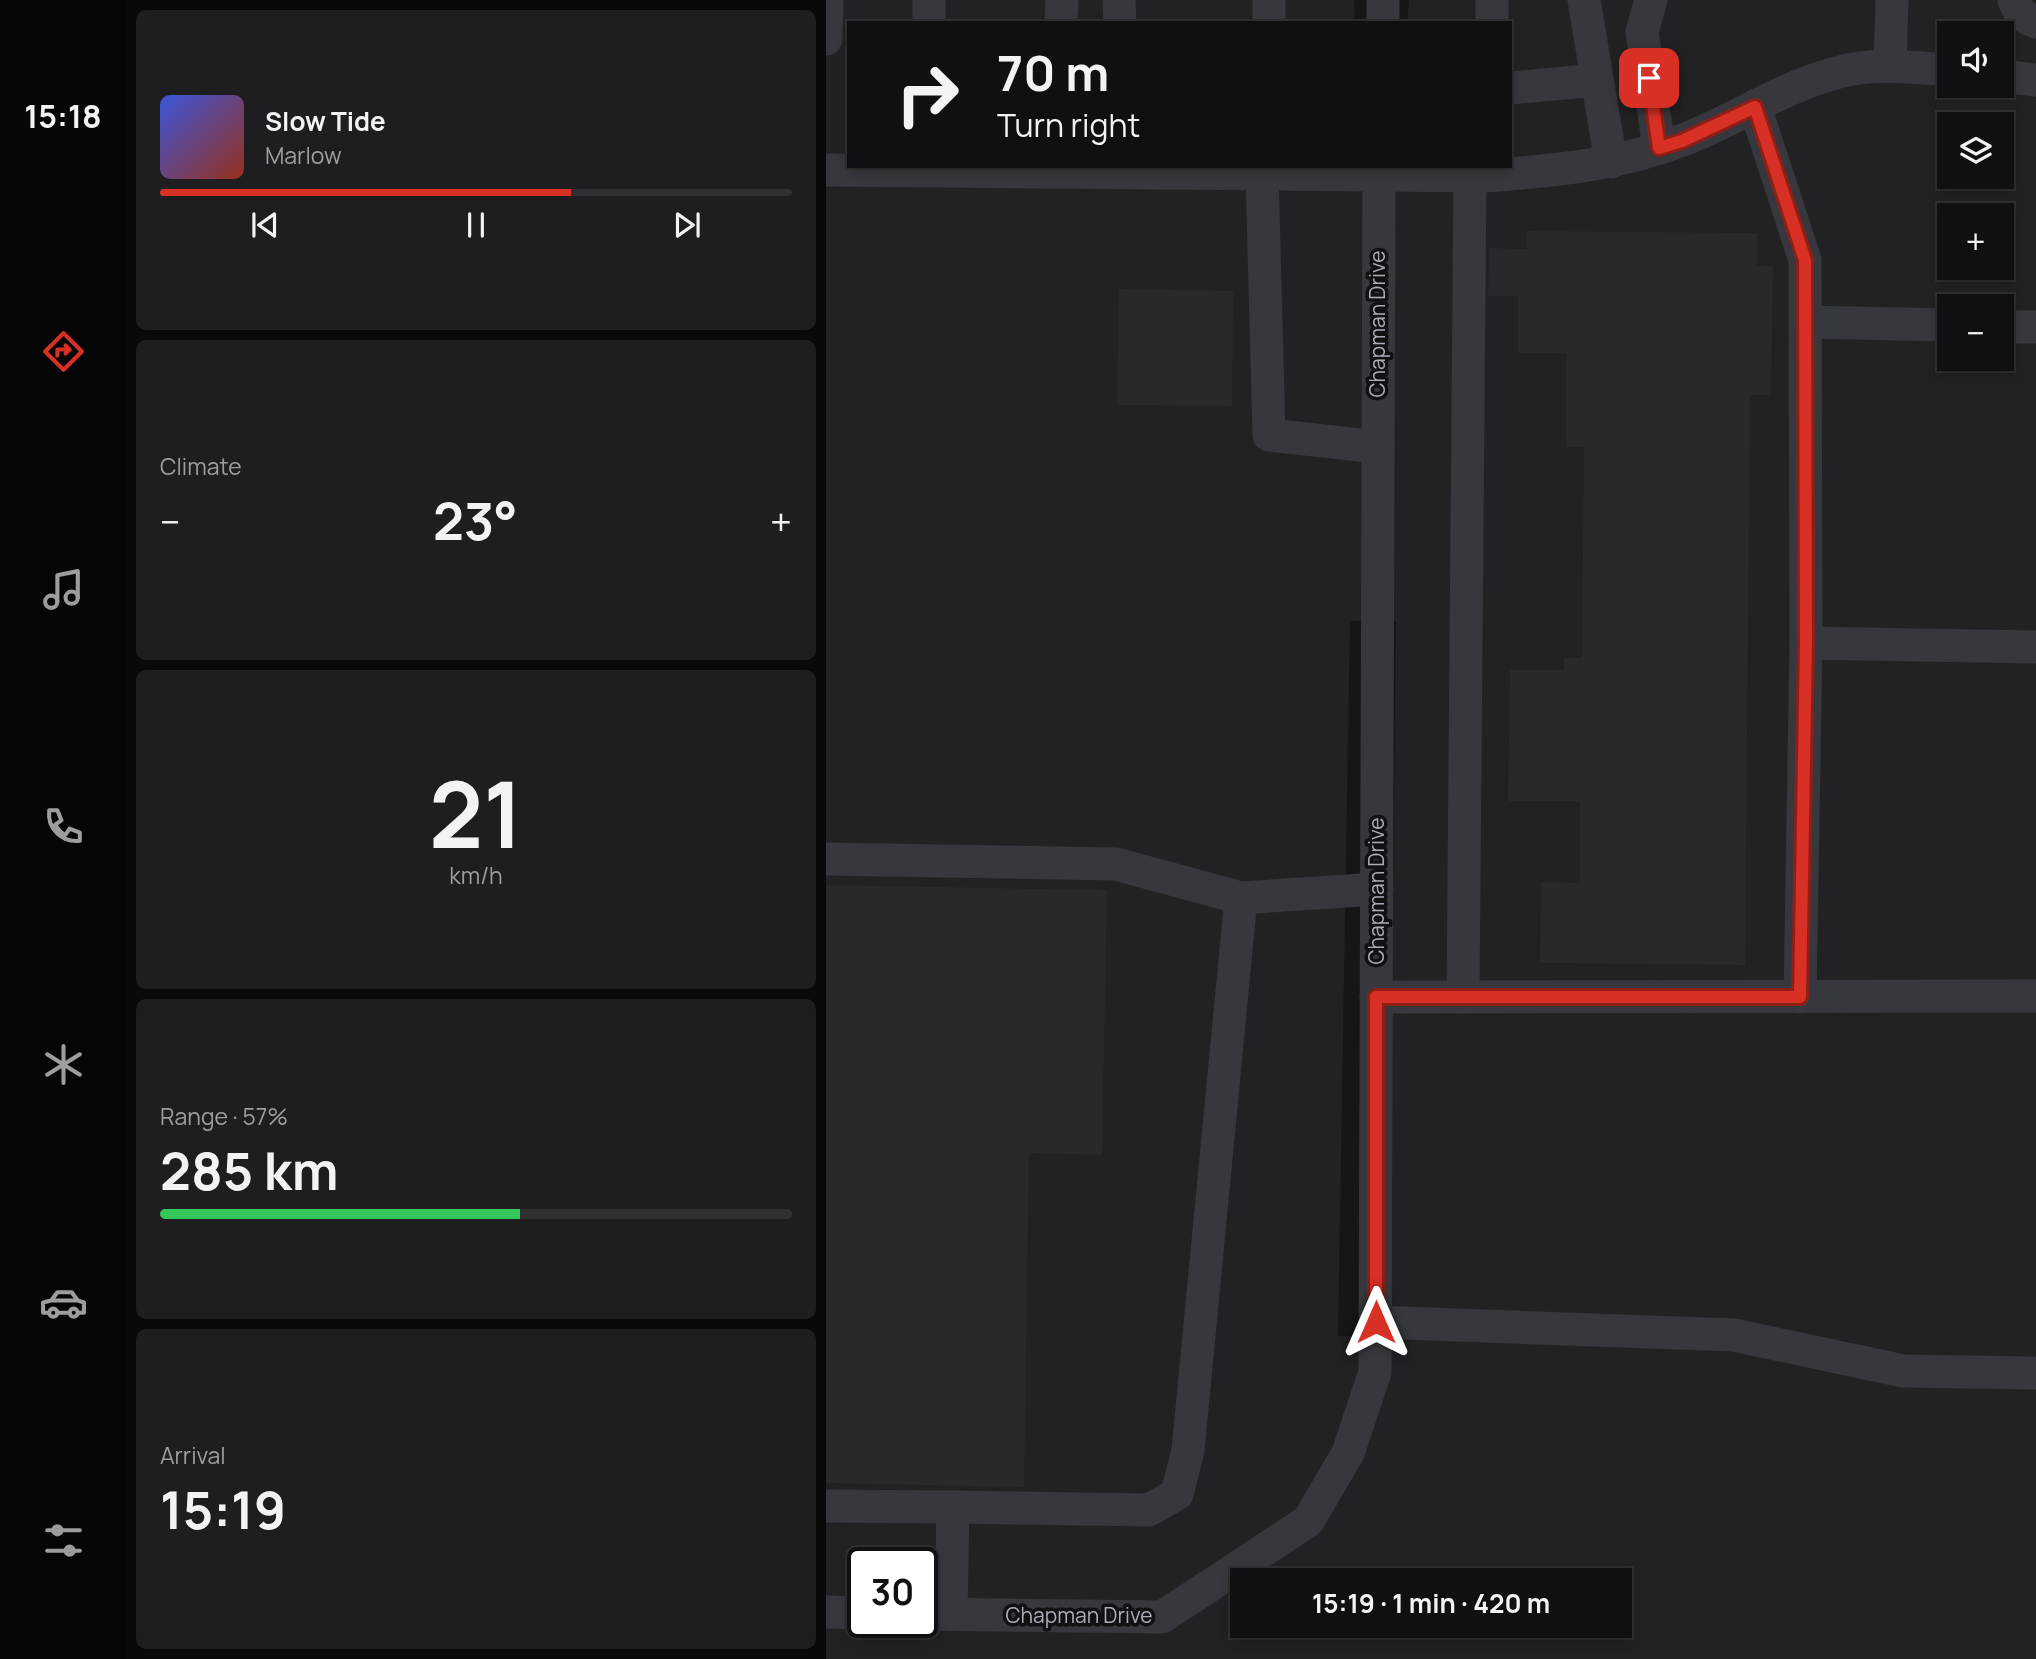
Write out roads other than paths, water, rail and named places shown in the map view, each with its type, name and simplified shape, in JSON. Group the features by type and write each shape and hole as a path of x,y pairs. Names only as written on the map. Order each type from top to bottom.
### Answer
{"street":[{"path":"826,39 827,0"},
{"path":"929,0 929,21"},
{"path":"1061,21 1062,0"},
{"path":"1119,0 1120,21"},
{"path":"1269,0 1269,21"},
{"path":"1383,0 1383,21"},
{"path":"1491,0 1492,21"},
{"path":"1584,0 1611,162"},
{"path":"1651,0 1642,32 1659,148"},
{"path":"1890,65 1892,0"},
{"path":"2014,0 2017,9 2036,22"},
{"path":"826,170 1120,169 1262,173 1379,170 1470,176 1566,171 1611,162 1682,141 1807,83 1856,69 1890,65 1937,69"},
{"path":"2014,77 2036,80"},
{"path":"1512,88 1597,80"},
{"path":"1755,107 1805,260 1806,643 1800,997"},
{"name":"Chapman Drive","path":"938,1614 1162,1617 1308,1521 1348,1453 1375,1372 1379,170"},
{"path":"1262,173 1269,435 1378,447"},
{"path":"1463,997 1470,176"},
{"path":"1805,322 1937,325"},
{"path":"2014,327 2036,327"},
{"path":"1806,643 2036,647"},
{"path":"826,859 1116,864 1241,898 1377,889"},
{"path":"826,1506 1149,1510 1177,1494 1188,1450 1241,898"},
{"path":"1376,997 2036,996"},
{"path":"1376,1322 1734,1335 1903,1371 2036,1373"},
{"path":"938,1607 953,1507"},
{"path":"826,1612 847,1613"}]}
